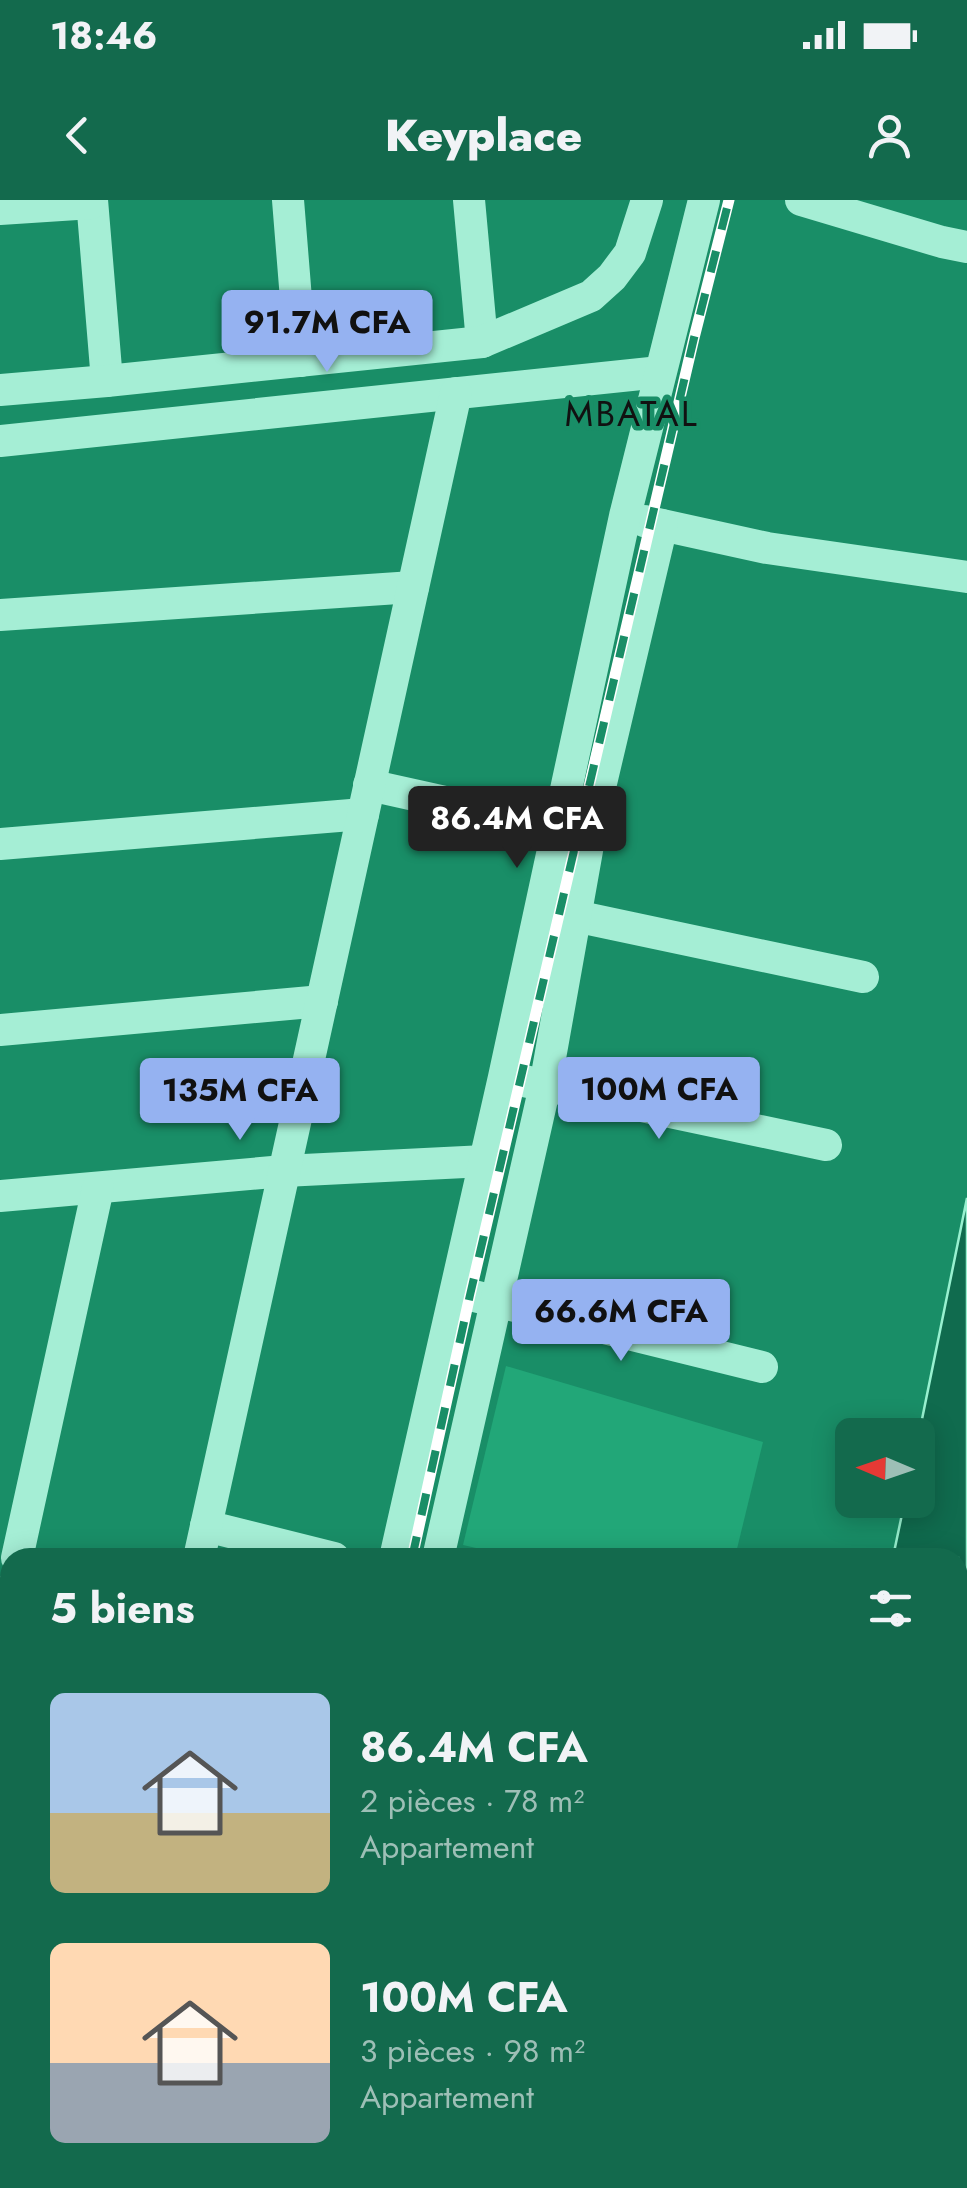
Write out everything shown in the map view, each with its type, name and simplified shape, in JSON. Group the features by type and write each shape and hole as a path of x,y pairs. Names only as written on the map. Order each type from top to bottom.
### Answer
{"street":[{"path":"288,200 300,361"},
{"path":"469,200 482,342"},
{"path":"0,390 482,342 591,296 630,253 646,200"},
{"path":"397,1548 625,516 704,200"},
{"path":"802,200 967,247"},
{"path":"0,209 92,202 107,382"},
{"path":"0,441 660,372"},
{"path":"252,1548 202,1542 456,393"},
{"path":"625,516 766,548 967,578"},
{"path":"440,1548 544,1086 593,818 662,525"},
{"path":"0,616 413,587"},
{"path":"0,844 366,800 558,828"},
{"path":"576,916 863,977"},
{"path":"0,1030 322,1000"},
{"path":"504,1078 826,1144"},
{"path":"0,1196 284,1171 485,1161"},
{"path":"19,1548 98,1188"},
{"path":"456,1290 762,1367"}],"shaded area":[{"path":"967,1198 967,1548 895,1548 901,1518 935,1518 935,1418 922,1418"},
{"path":"506,1366 763,1442 737,1548 463,1545"}],"railway":[{"path":"414,1548 470,1295 729,200"}],"district":[{"name":"MBATAL","path":"632,414"}]}
